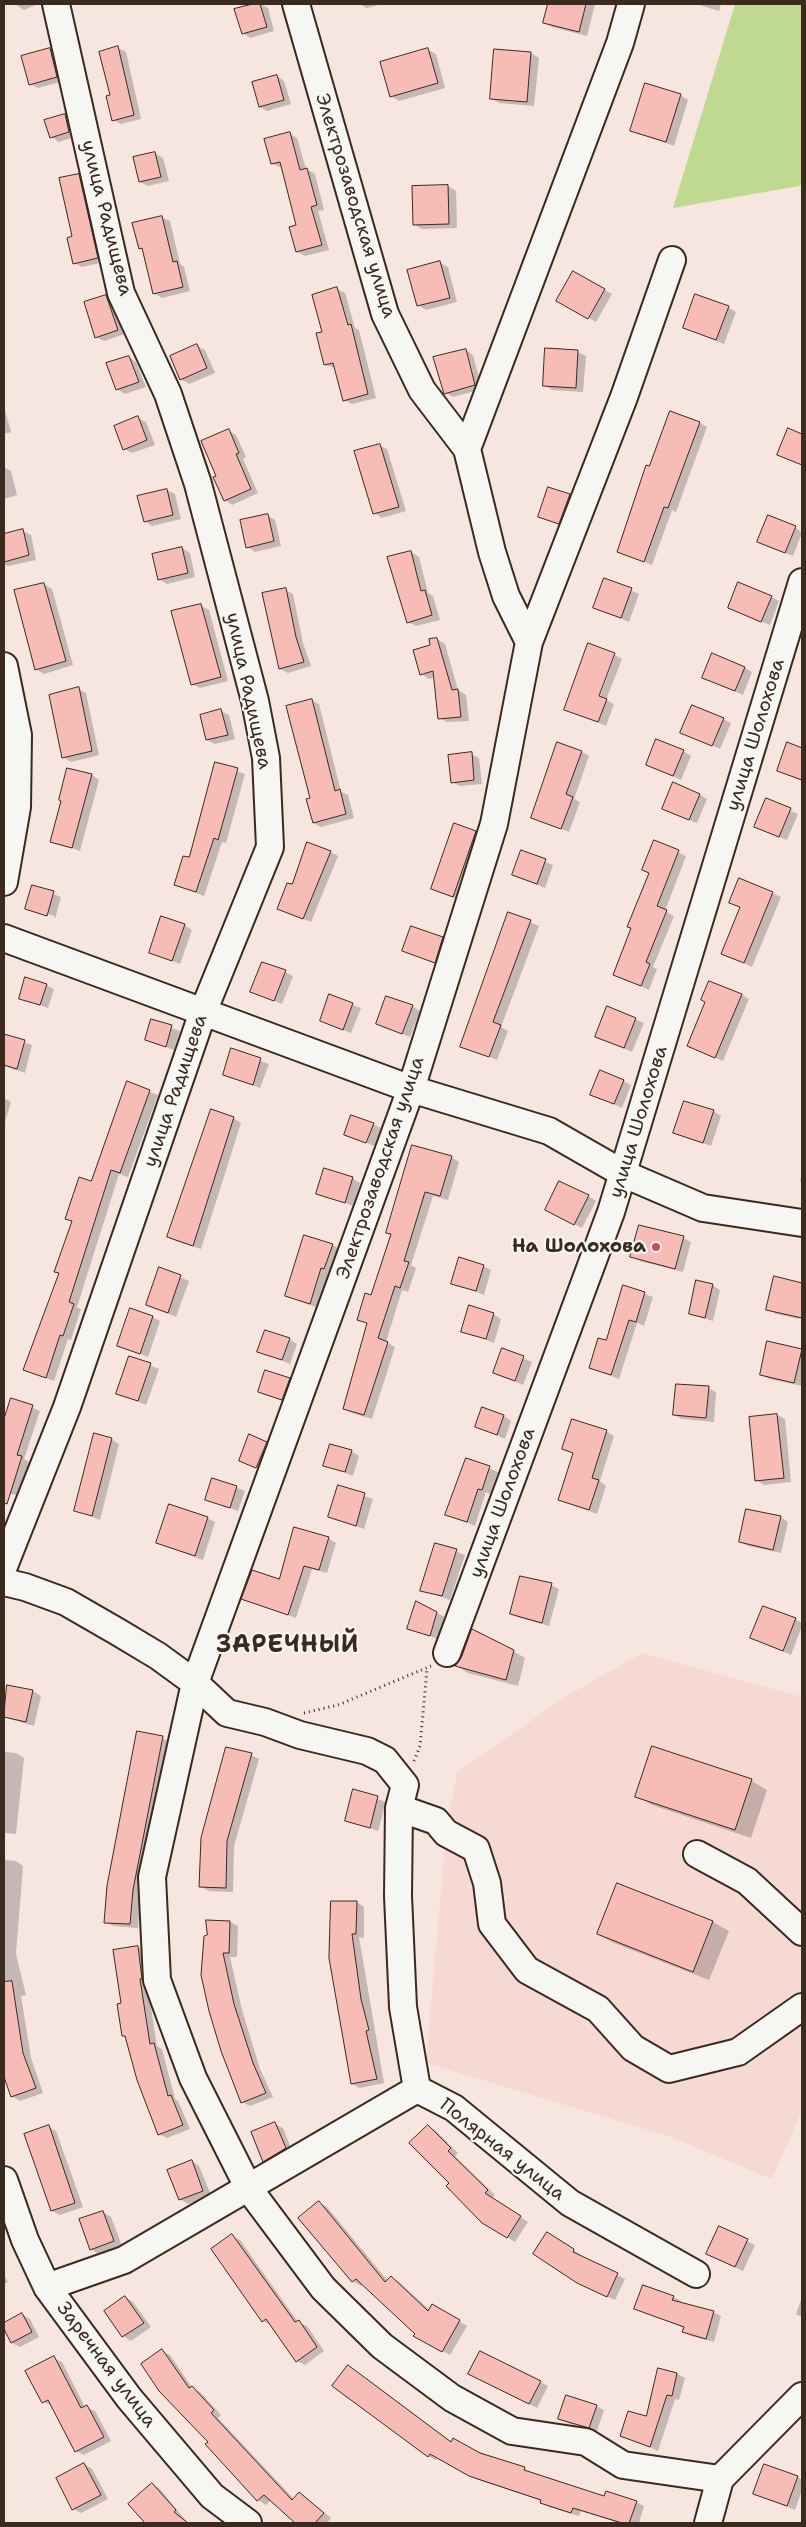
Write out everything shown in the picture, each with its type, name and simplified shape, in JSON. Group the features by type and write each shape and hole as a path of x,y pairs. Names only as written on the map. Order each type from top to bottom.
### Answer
{"street":[{"name":"улица Радищева","path":"4,1566 67,1407 202,1012 270,847 266,758 255,701 198,484 168,394 122,293 56,4"},
{"name":"Электрозаводская улица","path":"296,4 386,314 422,390 467,449 492,552 506,596 529,642"},
{"path":"467,449 620,43 631,4"},
{"name":"Электрозаводская улица","path":"672,260 624,397 529,642 494,824 411,1089 195,1684 152,1877 157,1980 193,2078 249,2189 323,2288 382,2346 452,2398 512,2431 586,2442 623,2465 720,2479"},
{"name":"улица Шолохова","path":"437,1661 624,1174 802,582"},
{"path":"4,666 18,735 17,807 4,882"},
{"path":"4,938 411,1089 549,1131 624,1174 703,1208 802,1223"},
{"path":"4,1582 25,1587 66,1602 158,1656 195,1684 227,1713 265,1722 300,1735 367,1751 385,1760 402,1797 436,1821 446,1833 476,1850 486,1883 492,1924 527,1970 598,2009 634,2048 669,2069 738,2052 802,2008"},
{"name":"Полярная улица","path":"402,1797 398,1896 404,2007 417,2089 454,2108 570,2202 696,2274"},
{"path":"697,1854 746,1881 802,1932"},
{"path":"47,2287 124,2260 249,2189 417,2089"},
{"name":"Заречная улица","path":"4,2180 14,2235 47,2287 129,2398 154,2428 212,2496 248,2523"},
{"path":"708,2523 720,2479 802,2396"}],"path":[{"path":"302,1713 338,1705 437,1661"},
{"path":"402,1797 420,1746 437,1661"}],"shaded area":[{"path":"642,1653 802,1697 802,2110 772,2179 668,2136 426,2063 446,1833 457,1772 568,1695"}],"green space":[{"path":"735,4 802,4 802,183 799,186 673,208"}],"building":[{"path":"260,4 267,27 242,34 234,9"},
{"path":"548,4 586,4 579,32 543,23"},
{"path":"118,46 134,115 112,121 106,96 110,95 99,52"},
{"path":"50,48 57,77 29,85 21,56"},
{"path":"428,48 438,83 390,97 380,62"},
{"path":"494,49 531,52 527,102 490,99"},
{"path":"277,75 284,100 259,107 252,82"},
{"path":"645,83 681,94 666,142 630,131"},
{"path":"65,114 69,132 50,138 44,120"},
{"path":"290,132 300,170 307,168 317,205 311,207 322,245 296,252 289,227 296,225 280,162 271,164 264,139"},
{"path":"155,152 161,177 139,182 133,157"},
{"path":"79,174 98,258 73,264 67,238 72,236 59,178"},
{"path":"448,185 449,224 413,225 412,186"},
{"path":"162,216 173,262 177,261 183,287 153,294 142,248 139,249 132,223"},
{"path":"440,261 450,298 417,306 407,270"},
{"path":"573,271 605,289 588,319 556,301"},
{"path":"337,287 348,325 351,324 368,394 343,401 333,363 324,365 316,333 322,332 312,295"},
{"path":"695,294 729,306 716,340 683,328"},
{"path":"106,295 118,330 95,338 84,302"},
{"path":"197,344 207,368 180,380 170,356"},
{"path":"545,348 578,350 576,388 543,386"},
{"path":"466,349 475,385 444,394 433,357"},
{"path":"129,356 139,382 116,390 106,363"},
{"path":"670,411 700,422 668,508 664,507 644,562 617,552 646,465 649,466"},
{"path":"138,416 147,440 123,450 114,426"},
{"path":"788,428 802,434 802,465 777,455"},
{"path":"229,429 239,453 236,454 251,489 224,501 213,477 216,476 201,441"},
{"path":"380,444 399,507 373,514 354,451"},
{"path":"548,487 570,494 559,524 538,517"},
{"path":"167,489 173,515 144,522 137,496"},
{"path":"268,514 274,541 246,548 240,520"},
{"path":"768,515 796,526 785,553 757,542"},
{"path":"23,529 29,555 4,562 4,534"},
{"path":"182,547 188,573 158,580 152,554"},
{"path":"411,551 421,591 425,590 432,615 407,623 387,557"},
{"path":"604,578 632,588 621,618 593,608"},
{"path":"738,582 772,596 761,622 728,608"},
{"path":"44,583 66,661 35,670 14,590"},
{"path":"286,588 296,637 304,662 279,669 262,593"},
{"path":"201,604 221,677 191,685 171,611"},
{"path":"437,638 452,690 458,689 461,717 438,719 433,671 420,675 413,650 430,645 429,639"},
{"path":"588,643 615,653 599,696 607,699 598,722 564,710"},
{"path":"712,653 745,667 735,691 702,678"},
{"path":"79,687 92,751 62,758 49,695"},
{"path":"312,699 335,791 340,789 346,814 313,823 306,799 310,798 286,706"},
{"path":"692,705 724,718 712,746 680,733"},
{"path":"221,709 228,735 206,740 200,715"},
{"path":"656,739 684,750 673,776 646,765"},
{"path":"557,742 582,751 566,794 573,797 561,829 531,818"},
{"path":"787,742 802,748 802,780 777,771"},
{"path":"472,752 474,780 451,783 448,755"},
{"path":"215,762 238,768 218,840 214,838 196,892 174,885 183,856 189,857"},
{"path":"67,768 92,774 72,848 50,842 61,801 59,800"},
{"path":"673,782 700,794 689,820 662,809"},
{"path":"766,798 791,808 779,837 754,827"},
{"path":"454,823 476,831 453,897 431,889"},
{"path":"654,840 679,850 657,906 667,910 646,962 650,964 641,986 613,975 631,928 627,927 649,873 642,870"},
{"path":"307,842 331,851 303,919 277,909 287,883 292,884"},
{"path":"521,850 546,859 537,884 512,875"},
{"path":"739,878 773,892 744,963 721,954 740,907 729,903"},
{"path":"32,885 54,891 47,916 25,909"},
{"path":"508,912 531,920 493,1022 501,1025 489,1057 460,1047"},
{"path":"161,916 185,924 172,961 149,953"},
{"path":"411,926 443,937 435,963 402,951"},
{"path":"262,962 286,970 274,1001 250,992"},
{"path":"25,977 47,984 40,1005 19,999"},
{"path":"709,981 742,994 715,1058 687,1046 705,1002 701,1000"},
{"path":"329,994 353,1003 343,1030 320,1021"},
{"path":"386,996 413,1005 402,1034 376,1024"},
{"path":"607,1006 636,1018 624,1048 595,1037"},
{"path":"151,1019 172,1025 166,1047 145,1040"},
{"path":"4,1034 25,1040 17,1069 4,1065"},
{"path":"231,1048 261,1058 253,1085 223,1075"},
{"path":"600,1070 624,1080 614,1104 590,1095"},
{"path":"127,1081 150,1090 120,1173 111,1170 69,1302 74,1304 63,1336 60,1335 46,1378 23,1370 59,1273 54,1272 72,1221 65,1219 79,1177 91,1181"},
{"path":"684,1101 714,1110 703,1143 673,1133"},
{"path":"211,1109 234,1117 193,1246 167,1237"},
{"path":"351,1115 374,1123 366,1143 344,1135"},
{"path":"412,1145 452,1156 440,1196 425,1192 404,1261 409,1262 400,1288 395,1286 378,1338 388,1342 364,1415 343,1409 367,1323 357,1320 365,1293 371,1295 391,1234 386,1233"},
{"path":"324,1168 353,1177 345,1203 316,1194"},
{"path":"559,1181 589,1195 574,1225 545,1210"},
{"path":"639,1225 684,1236 675,1269 630,1257"},
{"path":"304,1235 333,1244 324,1269 321,1268 310,1304 285,1296"},
{"path":"459,1257 484,1265 476,1291 451,1284"},
{"path":"159,1267 181,1275 168,1313 146,1305"},
{"path":"774,1276 802,1283 802,1318 766,1310"},
{"path":"696,1280 713,1284 705,1318 689,1314"},
{"path":"623,1285 645,1292 636,1322 629,1320 611,1375 589,1368 598,1338 606,1340"},
{"path":"469,1305 494,1313 486,1339 461,1332"},
{"path":"130,1308 153,1316 140,1354 117,1346"},
{"path":"265,1330 290,1338 282,1360 257,1352"},
{"path":"767,1341 802,1349 794,1383 760,1375"},
{"path":"502,1348 524,1356 515,1381 493,1373"},
{"path":"129,1356 151,1363 138,1401 116,1394"},
{"path":"265,1370 290,1378 282,1400 258,1392"},
{"path":"676,1384 709,1386 706,1418 673,1415"},
{"path":"11,1398 33,1405 17,1455 22,1456 7,1504 4,1503 4,1419"},
{"path":"482,1407 504,1415 497,1435 475,1427"},
{"path":"777,1414 784,1478 755,1481 749,1417"},
{"path":"572,1419 607,1430 592,1478 599,1480 589,1510 558,1500 573,1453 562,1449"},
{"path":"94,1433 112,1438 92,1516 74,1511"},
{"path":"249,1434 267,1442 256,1468 239,1461"},
{"path":"330,1444 352,1450 345,1472 323,1466"},
{"path":"466,1458 490,1466 482,1490 478,1489 467,1522 445,1515"},
{"path":"212,1478 237,1486 230,1508 205,1500"},
{"path":"338,1485 365,1493 356,1526 328,1517"},
{"path":"169,1504 208,1517 195,1556 156,1543"},
{"path":"746,1509 781,1516 773,1550 739,1542"},
{"path":"294,1527 329,1537 319,1570 304,1566 288,1615 241,1599 252,1570 279,1579"},
{"path":"435,1543 457,1549 442,1596 420,1591"},
{"path":"520,1576 552,1583 542,1623 510,1614"},
{"path":"416,1601 437,1612 430,1636 407,1629"},
{"path":"763,1606 796,1618 783,1651 750,1638"},
{"path":"472,1629 514,1650 506,1680 455,1666 461,1658"},
{"path":"7,1685 33,1690 26,1722 4,1717"},
{"path":"137,1731 163,1736 133,1890 130,1924 104,1923 107,1886"},
{"path":"652,1746 752,1779 735,1830 635,1797"},
{"path":"226,1747 252,1753 227,1841 226,1888 199,1887 201,1838"},
{"path":"353,1789 378,1796 370,1828 345,1821"},
{"path":"617,1883 713,1921 693,1972 597,1934"},
{"path":"331,1901 357,1901 356,1934 352,1934 361,1999 369,2030 366,2031 377,2079 351,2084 329,1958"},
{"path":"206,1920 230,1921 229,1953 223,1953 234,2004 253,2063 266,2093 241,2103 221,2051 201,1975 204,1936 207,1935"},
{"path":"138,1946 142,1979 140,1979 150,2044 154,2043 168,2096 171,2095 183,2125 158,2135 137,2080 125,2036 122,2036 117,2004 121,2003 113,1950"},
{"path":"12,1981 23,2053 36,2088 11,2097 4,2077 4,1982"},
{"path":"275,2122 286,2148 263,2162 251,2132"},
{"path":"49,2125 75,2203 51,2211 24,2134"},
{"path":"428,2125 451,2148 448,2151 488,2190 485,2193 521,2216 507,2238 482,2223 446,2186 449,2183 409,2143"},
{"path":"192,2160 203,2191 179,2200 167,2170"},
{"path":"319,2201 385,2282 391,2276 428,2311 432,2304 460,2320 442,2352 413,2336 415,2334 356,2279 352,2282 298,2218"},
{"path":"103,2211 114,2241 90,2250 79,2219"},
{"path":"719,2226 748,2239 735,2267 706,2254"},
{"path":"547,2232 574,2249 573,2252 618,2273 607,2297 577,2283 533,2254"},
{"path":"232,2234 295,2322 299,2320 317,2347 296,2362 266,2319 262,2322 211,2249"},
{"path":"643,2285 674,2296 672,2300 714,2311 706,2339 682,2332 684,2327 634,2309"},
{"path":"125,2296 144,2323 122,2337 104,2311"},
{"path":"22,2313 32,2332 11,2343 4,2329 4,2323"},
{"path":"162,2349 189,2388 192,2386 214,2410 211,2413 292,2500 299,2492 324,2513 315,2523 295,2523 264,2495 257,2501 205,2444 208,2442 159,2391 141,2364"},
{"path":"480,2351 541,2381 529,2404 468,2374"},
{"path":"54,2356 81,2408 87,2405 104,2437 75,2452 48,2400 42,2403 25,2371"},
{"path":"348,2365 451,2442 453,2438 480,2453 525,2467 524,2470 604,2496 606,2491 637,2501 629,2523 622,2523 573,2508 571,2513 540,2503 541,2500 469,2476 430,2454 428,2457 332,2386"},
{"path":"658,2368 677,2373 672,2396 667,2395 650,2447 620,2436 628,2411 646,2416"},
{"path":"566,2395 597,2405 589,2428 558,2419"},
{"path":"84,2463 101,2495 72,2510 56,2478"},
{"path":"764,2464 798,2476 787,2506 753,2494"},
{"path":"152,2483 176,2510 174,2512 188,2523 145,2523 128,2504"}],"place":[{"name":"На Шолохова","path":"656,1247"}],"district":[{"name":"ЗАРЕЧНЫЙ","path":"288,1646"}]}
